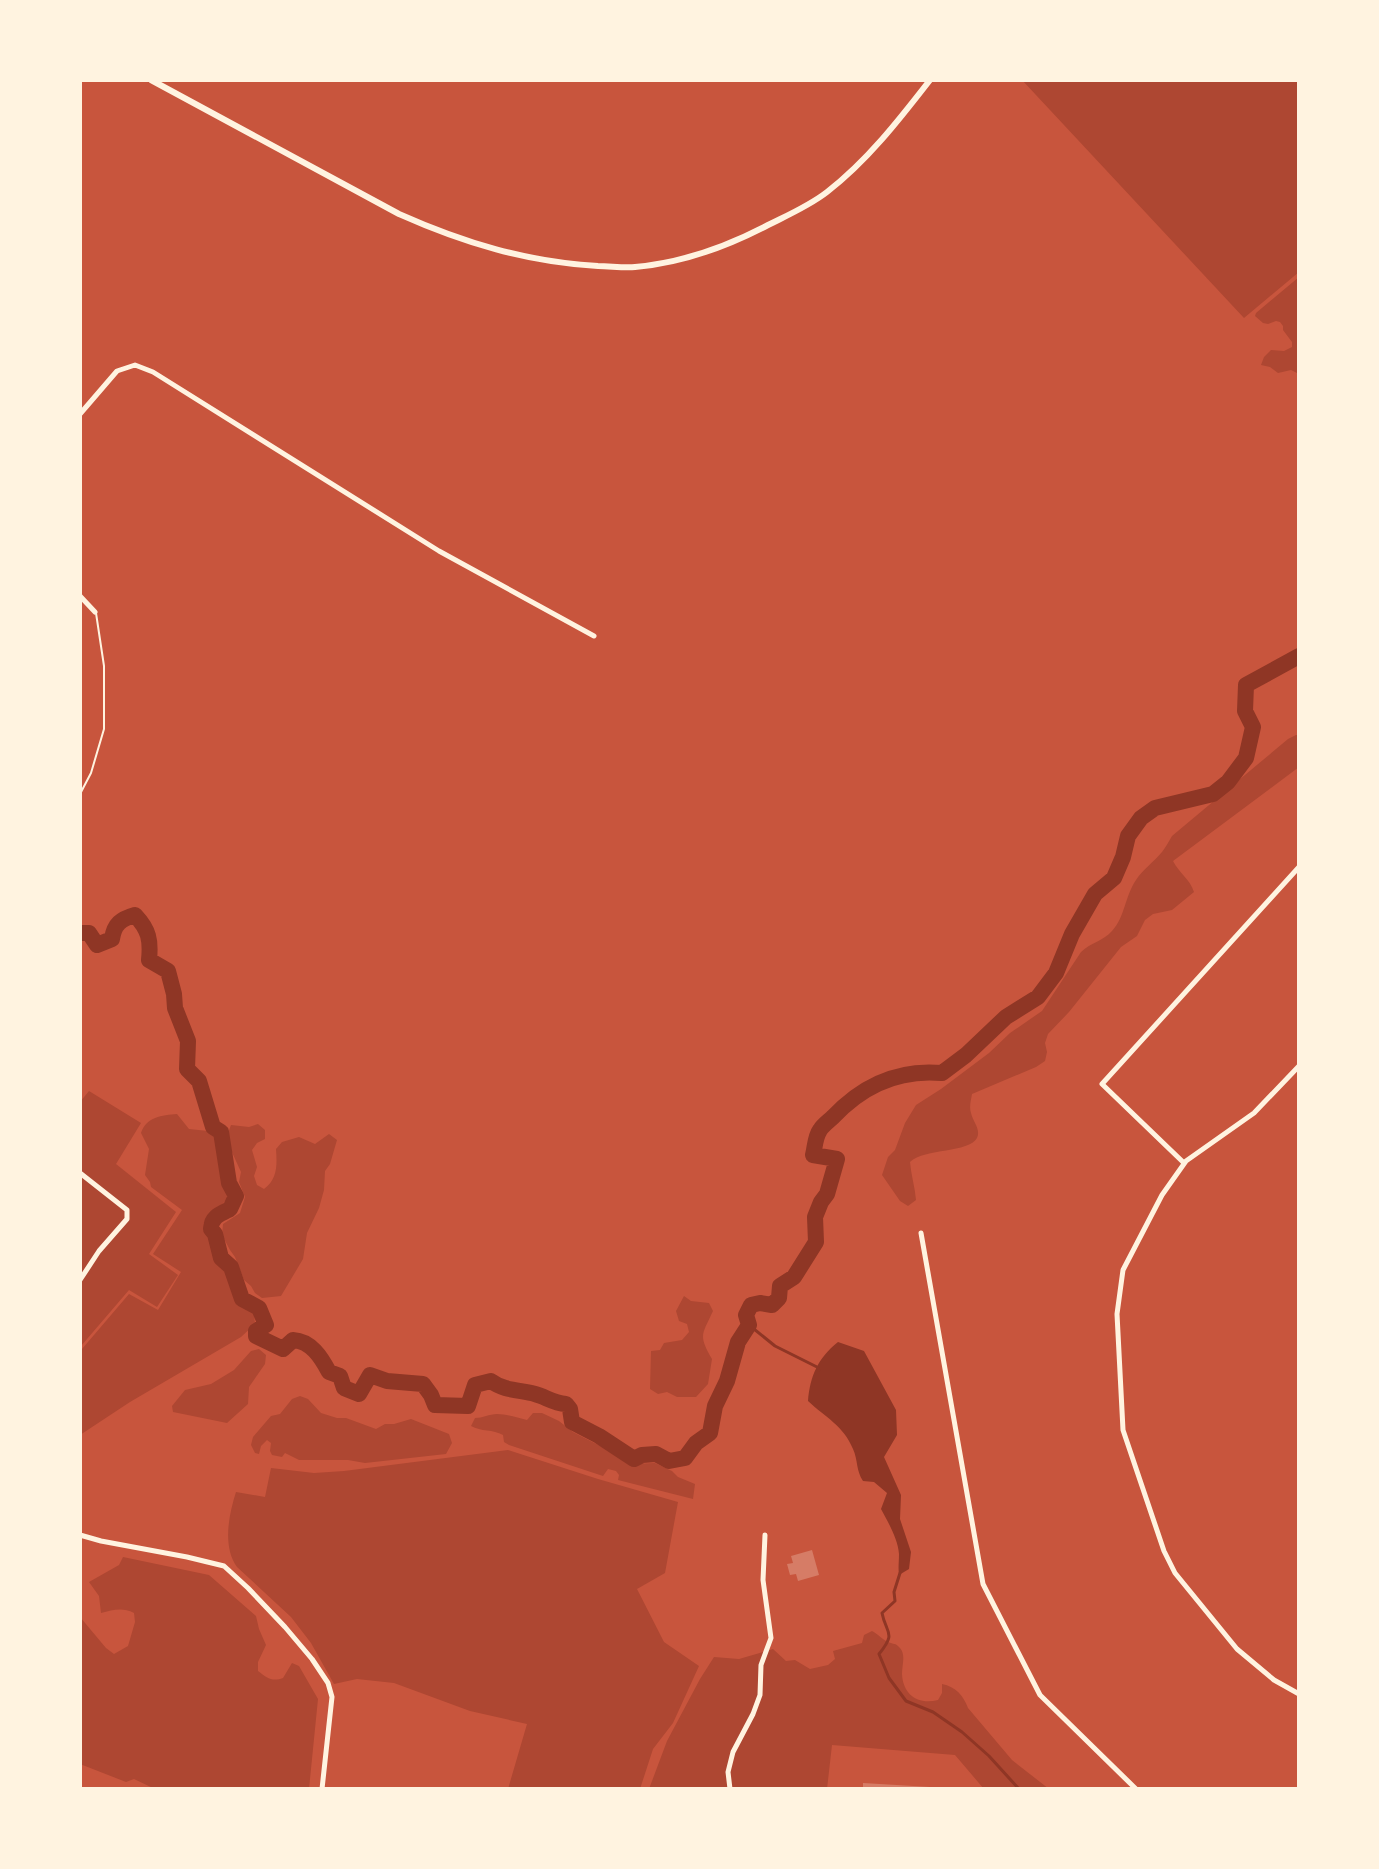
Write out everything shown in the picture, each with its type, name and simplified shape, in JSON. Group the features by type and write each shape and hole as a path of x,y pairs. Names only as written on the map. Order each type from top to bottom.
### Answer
{"street":[{"path":"151,80 399,214 441,233 487,249 535,259 634,267 683,258 741,239 826,193 885,136 930,80"},
{"path":"80,414 117,371 135,365 153,372 439,551 594,636"},
{"path":"80,596 95,612"},
{"path":"1184,1163 1102,1084 1299,867"},
{"path":"1299,1066 1254,1113 1184,1163 1162,1195 1123,1270 1117,1314 1123,1430 1164,1551 1175,1573 1237,1649 1274,1680 1299,1694"},
{"path":"80,1173 127,1210 127,1219 99,1251 80,1280"},
{"path":"921,1233 983,1584 1040,1695 1136,1789"},
{"path":"80,1535 224,1566 267,1608 312,1659 328,1683 332,1697 322,1789"},
{"path":"730,1789 728,1772 733,1752 760,1695 761,1665 771,1638 763,1580 765,1535"}],"lane":[{"path":"80,794 91,773 104,729 104,666 95,612"}],"shaded area":[{"path":"1022,80 1298,80 1299,272 1244,318"},
{"path":"1299,277 1299,374 1291,370 1278,373 1261,365 1264,357 1271,350 1284,351 1292,347 1292,342 1280,322 1263,323 1255,316"},
{"path":"1299,735 1299,767 1173,861 1194,892 1172,910 1153,914 1145,920 1137,936 1121,947 1048,1034 1045,1061 972,1094 970,1111 977,1138 965,1146 926,1154 910,1162 916,1200 908,1206 900,1201 882,1175 888,1157 895,1150 916,1105 1042,1011 1081,952 1116,925 1136,880 1172,836"},
{"path":"89,1091 141,1123 116,1164 176,1212 149,1254 178,1275 157,1307 129,1290 81,1346 80,1102"},
{"path":"177,1114 189,1129 208,1131 216,1136 225,1186 230,1195 203,1224 205,1233 212,1238 216,1257 228,1271 237,1300 254,1314 255,1324 241,1337 80,1435 80,1349 129,1294 158,1310 181,1272 153,1254 182,1210 151,1187 145,1175 149,1149 141,1133 151,1120"},
{"path":"258,1124 265,1130 265,1139 252,1150 257,1167 254,1176 257,1185 264,1189 274,1176 276,1149 282,1142 299,1137 315,1144 329,1134 337,1140 325,1171 319,1208 307,1233 303,1259 281,1296 262,1298 244,1280 222,1235 223,1224 240,1213 245,1197 239,1182 241,1172 231,1150 228,1133 231,1125 249,1127"},
{"path":"684,1296 691,1301 709,1303 713,1311 703,1335 712,1359 708,1384 696,1397 677,1397 667,1392 658,1394 650,1389 651,1351 660,1350 664,1343 682,1340 689,1332 687,1324 679,1321 676,1311"},
{"path":"838,1342 864,1351 896,1410 897,1435 884,1457 901,1495 900,1519 911,1552 909,1569 899,1575 897,1542 881,1509 887,1493 874,1482 863,1481 853,1449 844,1434 808,1401 816,1368"},
{"path":"259,1349 266,1355 265,1364 249,1387 248,1404 227,1423 173,1412 172,1406 185,1390 211,1384 234,1370 251,1351"},
{"path":"300,1396 308,1399 321,1413 376,1429 411,1419 449,1434 452,1443 446,1454 365,1463 299,1460 285,1453 282,1457 272,1455 271,1443 267,1440 259,1454 255,1453 251,1445 253,1437 271,1416 280,1414 292,1399"},
{"path":"533,1413 542,1413 559,1421 628,1464 655,1463 672,1471 695,1484 693,1499 618,1480 616,1471 608,1469 603,1476 509,1445 504,1442 503,1435 471,1426 475,1418 497,1414 527,1420"},
{"path":"508,1450 678,1502 665,1573 637,1589 664,1642 699,1666 673,1723 653,1749 640,1789 508,1789 527,1724 470,1711 394,1683 357,1679 334,1684 311,1643 291,1617 232,1559 228,1530 236,1492 265,1497 271,1468 314,1473 344,1471"},
{"path":"123,1557 209,1575 256,1616 266,1645 258,1662 258,1671 276,1680 283,1678 292,1663 299,1666 318,1699 309,1789 155,1789 134,1779 126,1782 80,1764 80,1617 114,1654 128,1646 135,1622 134,1613 114,1610 101,1613 99,1596 89,1582 119,1565"},
{"path":"872,1631 902,1651 903,1681 913,1697 924,1701 938,1700 942,1684 955,1689 1012,1760 1049,1789 984,1789 955,1755 832,1745 827,1789 649,1789 667,1741 714,1657 739,1659 773,1649 786,1661 795,1660 810,1669 828,1665 835,1659 833,1651 862,1643 864,1635"}],"building":[{"path":"812,1550 819,1575 798,1581 796,1574 790,1575 787,1564 793,1563 791,1556"},
{"path":"863,1783 930,1787 863,1789"}],"waterway":[{"path":"80,933 89,933 97,945 112,939 119,923 135,915 148,936 149,960 168,971 175,1008 188,1041 187,1069 199,1081 213,1127 221,1132 229,1183 236,1196 230,1209 214,1219 211,1229 221,1258 231,1267 242,1299 259,1308 266,1325 256,1331 256,1336 283,1349 293,1340 305,1343 319,1356 329,1372 340,1376 344,1388 359,1394 370,1375 387,1381 423,1384 435,1405 468,1406 475,1385 491,1381 566,1404 572,1422 634,1459 656,1454 669,1461 685,1458 696,1443 710,1433 715,1406 727,1381 738,1342 749,1325 746,1315 751,1305 772,1305 779,1298 780,1286 794,1277 816,1242 815,1217 827,1194 837,1159 813,1155 821,1128 869,1088 911,1074 942,1073 1006,1017 1038,997 1056,973 1072,934 1095,894 1114,878 1128,836 1141,818 1155,808 1213,794 1228,782 1246,758 1253,727 1245,711 1246,685 1299,656"},
{"path":"749,1325 775,1346 819,1370"},
{"path":"900,1573 894,1592 895,1601 882,1613 889,1637 879,1654 889,1678 906,1701 933,1712 962,1732 1019,1789"}]}
